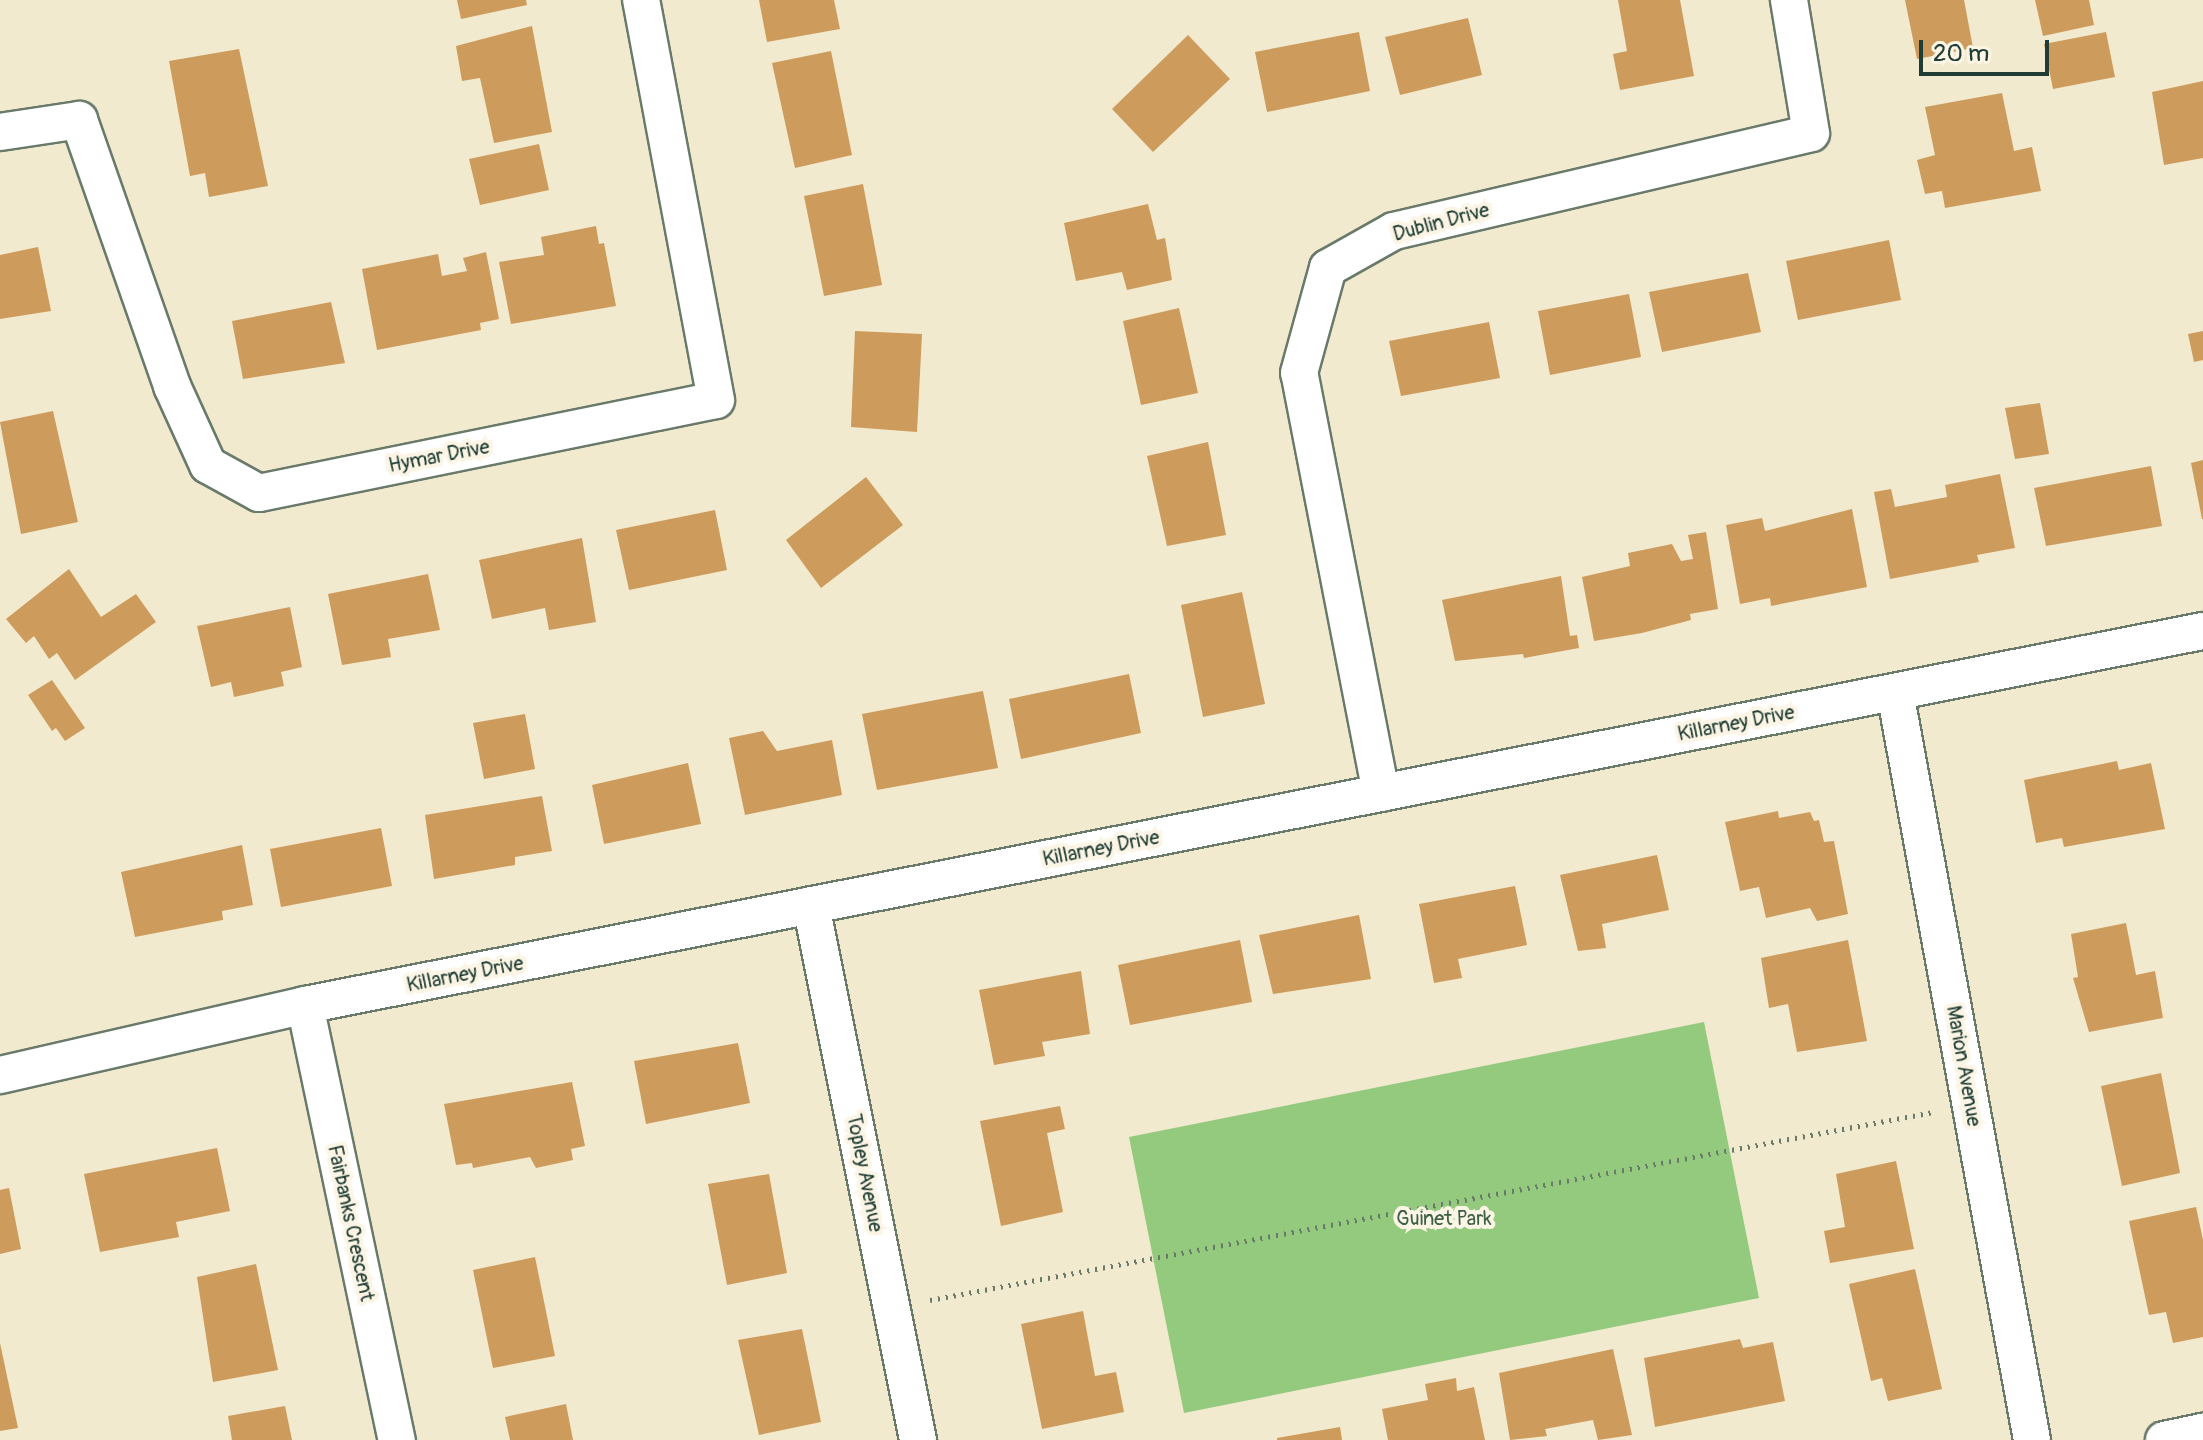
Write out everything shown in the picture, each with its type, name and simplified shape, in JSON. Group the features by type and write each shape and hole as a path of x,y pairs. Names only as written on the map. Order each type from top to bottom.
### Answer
{"street":[{"name":"Hymar Drive","path":"0,132 79,120 172,386 208,465 259,493 716,400 641,0"},
{"name":"Dublin Drive","path":"1381,793 1299,373 1328,268 1394,231 1811,133 1789,0"},
{"name":"Killarney Drive","path":"0,1075 305,1005 2203,631"},
{"name":"Marion Avenue","path":"1895,692 2032,1440"},
{"name":"Topley Avenue","path":"811,905 918,1440"},
{"name":"Fairbanks Crescent","path":"305,1005 397,1440"},
{"path":"2164,1440 2203,1432"}],"path":[{"path":"891,1307 1971,1105"}],"green space":[{"name":"Guinet Park","path":"1704,1022 1759,1298 1184,1413 1129,1137"}],"building":[{"path":"457,0 526,0 527,5 461,19"},
{"path":"759,0 834,0 840,29 767,42"},
{"path":"1618,0 1680,0 1694,76 1620,90 1613,54 1627,51"},
{"path":"1905,0 1964,0 1973,48 1917,59"},
{"path":"2035,0 2089,0 2094,25 2043,36"},
{"path":"1468,18 1482,75 1400,95 1385,37"},
{"path":"532,26 552,132 494,143 480,78 462,81 456,46"},
{"path":"1359,32 1370,91 1267,112 1255,52"},
{"path":"2106,32 2115,77 2053,89 2044,44"},
{"path":"1188,35 1230,79 1153,152 1112,109"},
{"path":"239,49 268,186 209,197 205,173 190,176 169,61"},
{"path":"831,51 852,155 795,168 772,63"},
{"path":"2203,81 2203,158 2164,165 2152,92"},
{"path":"2002,93 2014,151 2032,147 2041,191 1945,208 1942,191 1925,194 1917,160 1935,155 1925,107"},
{"path":"539,144 549,190 480,205 469,159"},
{"path":"863,184 882,285 824,296 804,196"},
{"path":"1148,204 1157,240 1165,238 1172,280 1127,290 1122,272 1076,281 1064,223"},
{"path":"596,226 599,244 604,243 616,306 511,324 499,262 544,255 541,237"},
{"path":"1889,240 1901,300 1798,320 1786,261"},
{"path":"38,247 51,311 0,319 0,255"},
{"path":"486,252 499,319 480,323 481,330 377,350 362,269 438,254 442,276 467,271 463,258"},
{"path":"1748,273 1761,332 1662,352 1649,292"},
{"path":"1629,294 1641,357 1550,375 1538,311"},
{"path":"331,302 345,363 243,379 232,321"},
{"path":"1179,308 1198,393 1141,405 1123,321"},
{"path":"1489,322 1500,378 1401,396 1389,341"},
{"path":"855,331 922,334 917,432 851,427"},
{"path":"2203,331 2203,360 2194,362 2188,334"},
{"path":"2040,403 2049,454 2015,459 2005,408"},
{"path":"53,411 78,522 21,534 0,422"},
{"path":"1208,442 1226,535 1167,546 1147,456"},
{"path":"2203,460 2203,519 2202,519 2191,463"},
{"path":"2151,466 2162,526 2046,546 2034,488"},
{"path":"2000,474 2015,548 1977,555 1979,562 1890,579 1874,492 1891,489 1895,507 1947,497 1945,485"},
{"path":"866,477 903,525 821,588 786,540"},
{"path":"1852,509 1867,587 1771,606 1770,598 1740,604 1726,525 1762,518 1765,531"},
{"path":"715,510 727,570 629,590 616,530"},
{"path":"1706,532 1718,609 1690,614 1691,620 1642,633 1594,641 1582,577 1630,566 1628,553 1672,544 1681,561 1693,559 1688,535"},
{"path":"582,538 596,622 549,630 545,608 492,619 479,560"},
{"path":"69,569 101,617 136,594 156,622 75,680 57,653 49,659 34,636 26,643 6,619"},
{"path":"428,574 440,630 388,639 391,657 342,665 328,594"},
{"path":"1561,576 1570,636 1577,635 1579,648 1524,658 1523,654 1455,661 1442,600"},
{"path":"1242,592 1265,704 1203,717 1181,605"},
{"path":"290,607 302,667 281,672 284,686 234,697 231,682 211,687 197,626"},
{"path":"1129,674 1141,733 1021,759 1009,699"},
{"path":"52,680 85,728 65,741 56,728 52,731 28,695"},
{"path":"983,691 998,768 877,790 862,714"},
{"path":"525,714 535,769 484,779 473,723"},
{"path":"763,731 777,751 832,740 842,795 745,815 729,738"},
{"path":"2117,761 2119,770 2151,763 2165,829 2064,847 2062,838 2036,843 2024,780"},
{"path":"688,763 701,824 604,844 592,785"},
{"path":"542,796 552,851 515,857 515,865 434,879 425,815"},
{"path":"1778,811 1779,818 1810,812 1814,821 1819,820 1824,842 1834,841 1848,914 1817,921 1810,908 1766,918 1759,887 1740,891 1725,822"},
{"path":"381,828 392,886 281,907 270,849"},
{"path":"242,845 253,905 222,911 223,920 135,937 121,872"},
{"path":"1657,855 1669,910 1602,924 1606,948 1578,951 1560,875"},
{"path":"1515,886 1527,945 1458,959 1462,978 1434,983 1419,904"},
{"path":"1359,915 1371,979 1273,994 1259,935"},
{"path":"2126,923 2136,975 2155,971 2163,1018 2089,1032 2073,978 2078,977 2071,934"},
{"path":"1240,940 1252,1002 1130,1025 1118,965"},
{"path":"1848,940 1867,1041 1797,1052 1788,1004 1769,1008 1761,958"},
{"path":"1081,971 1090,1034 1042,1042 1045,1056 994,1065 979,990"},
{"path":"738,1043 750,1103 646,1124 634,1061"},
{"path":"2161,1073 2180,1173 2122,1186 2101,1086"},
{"path":"572,1082 585,1146 571,1149 573,1160 536,1168 530,1157 473,1168 472,1163 456,1165 444,1104"},
{"path":"1060,1106 1065,1129 1047,1133 1063,1212 1001,1226 980,1121"},
{"path":"217,1148 230,1211 176,1222 179,1237 100,1252 84,1174"},
{"path":"1896,1161 1914,1249 1830,1263 1824,1231 1845,1227 1836,1174"},
{"path":"769,1174 787,1273 727,1285 708,1184"},
{"path":"9,1188 21,1249 0,1254 0,1190"},
{"path":"2196,1207 2203,1240 2203,1337 2173,1343 2166,1312 2149,1315 2129,1221"},
{"path":"535,1257 555,1356 493,1368 473,1270"},
{"path":"256,1264 278,1370 213,1382 197,1277"},
{"path":"1915,1269 1942,1389 1888,1401 1882,1378 1871,1381 1849,1284"},
{"path":"1083,1311 1095,1376 1116,1372 1124,1412 1042,1429 1021,1324"},
{"path":"802,1329 821,1422 759,1435 738,1340"},
{"path":"1740,1339 1743,1348 1773,1342 1785,1401 1655,1427 1644,1358"},
{"path":"0,1343 18,1428 0,1431"},
{"path":"1613,1349 1632,1435 1598,1440 1593,1420 1545,1429 1547,1436 1510,1440 1499,1373"},
{"path":"1456,1378 1457,1391 1474,1387 1485,1440 1388,1440 1382,1409 1428,1400 1425,1384"},
{"path":"566,1404 573,1440 510,1440 505,1417"},
{"path":"285,1406 292,1440 232,1440 228,1416"},
{"path":"1340,1427 1342,1440 1277,1440 1277,1438"}]}
